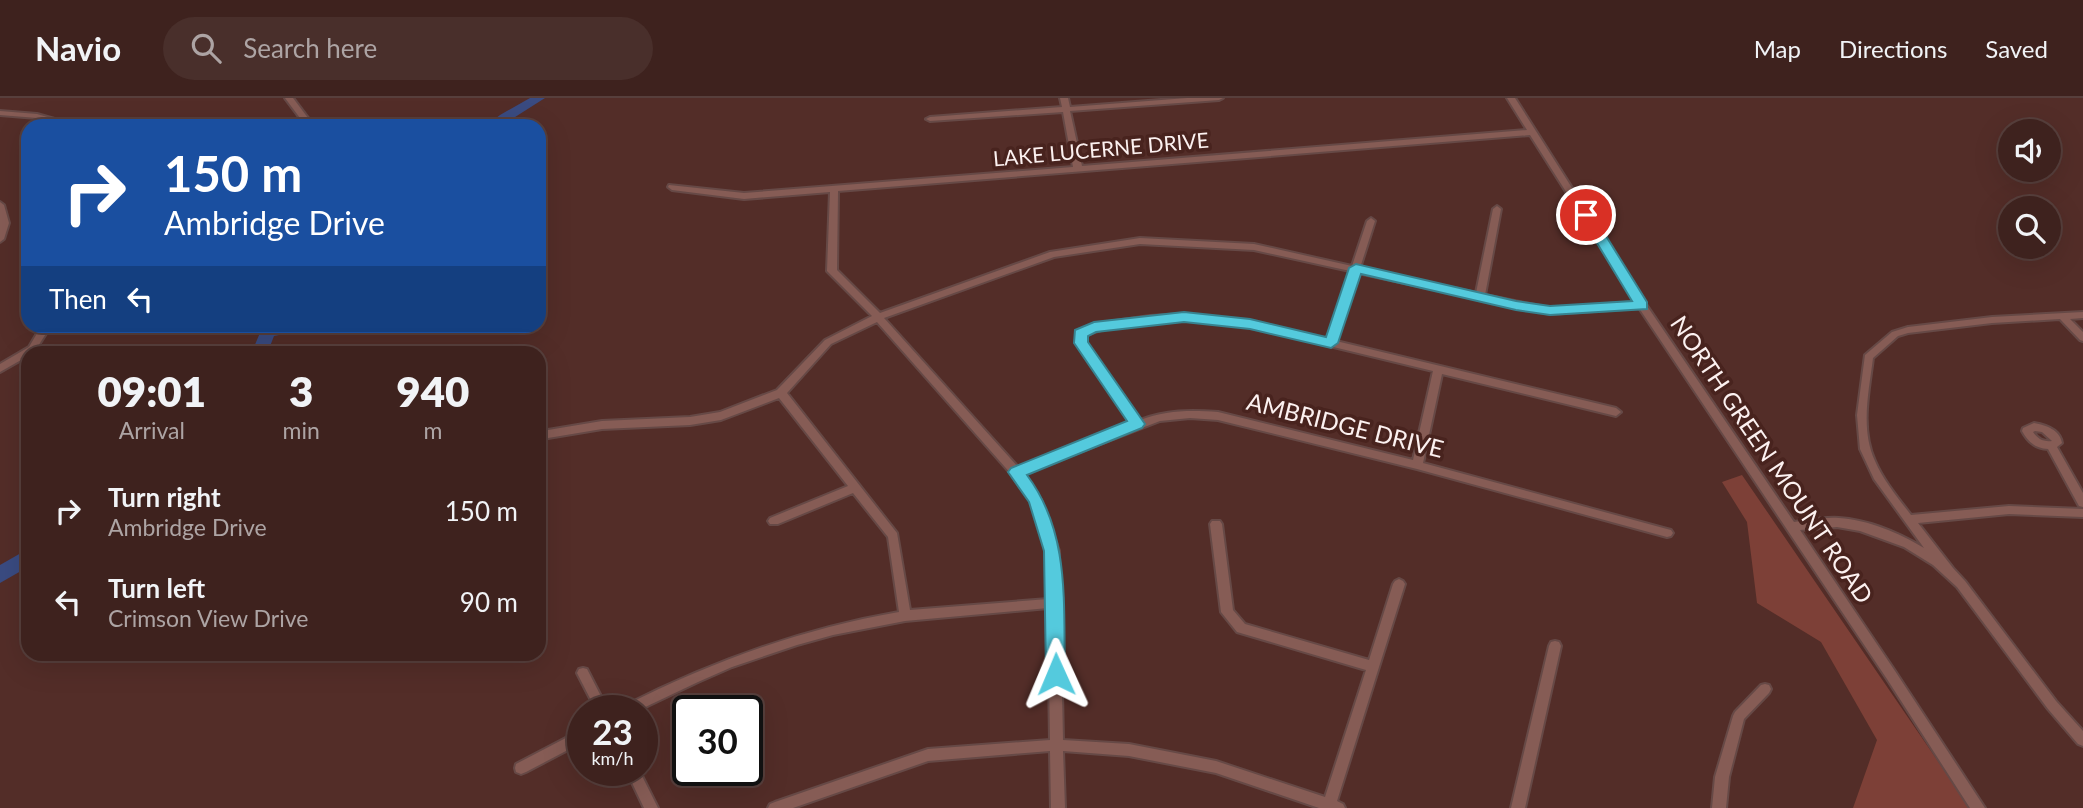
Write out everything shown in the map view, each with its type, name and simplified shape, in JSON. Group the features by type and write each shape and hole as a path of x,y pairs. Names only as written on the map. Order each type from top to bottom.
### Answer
{"street":[{"path":"290,98 305,119"},
{"path":"1064,98 1079,169"},
{"path":"930,119 1219,98"},
{"name":"NORTH GREEN MOUNT ROAD","path":"1511,98 1642,305 1978,808"},
{"path":"0,113 48,119"},
{"name":"LAKE LUCERNE DRIVE","path":"672,187 744,196 1534,132"},
{"path":"834,189 832,271 878,317 1016,472 1036,499 1053,551 1058,808"},
{"path":"0,205 5,223 0,239"},
{"path":"1480,297 1497,209"},
{"path":"1331,343 1371,221"},
{"path":"546,434 602,425 711,418 781,393 828,342 878,317 1053,254 1140,241 1231,244 1550,310 1642,305"},
{"path":"2083,315 1992,320 1908,330 1895,334 1868,357 1862,405 1865,449 1873,469 2052,705 2083,740"},
{"path":"2062,316 2083,338"},
{"path":"1137,424 1081,343 1080,334 1103,326 1184,317 1250,324 1616,412"},
{"path":"0,369 21,356"},
{"path":"1417,465 1438,370"},
{"path":"781,393 893,536 905,616"},
{"name":"AMBRIDGE DRIVE","path":"1016,472 1137,424 1170,415 1218,416 1417,465 1667,533"},
{"path":"2051,446 2083,503"},
{"path":"774,521 854,488"},
{"path":"1910,519 2009,510 2083,513"},
{"path":"1790,527 1841,523 1868,528 1928,554 1947,568"},
{"path":"1216,524 1227,612 1241,628 1372,666"},
{"path":"775,808 928,755 1057,745 1129,750 1216,767 1334,806 1372,666 1399,584"},
{"path":"657,695 780,644 905,616 1055,603"},
{"path":"1518,808 1555,646"},
{"path":"583,673 594,695"},
{"path":"1719,808 1722,777 1739,716 1765,689"},
{"path":"521,768 567,744"},
{"path":"640,786 651,808"}],"shaded area":[{"path":"1742,475 1970,808 1853,808 1877,740 1821,642 1757,603 1747,522 1722,482"}],"waterway":[{"path":"502,119 539,98"},
{"path":"262,346 268,333"},
{"path":"0,575 21,562"}],"route":[{"path":"1056,674 1053,551 1036,499 1016,472 1137,424 1081,343 1080,334 1094,327 1184,317 1250,324 1331,343 1356,268 1516,305 1550,310 1642,305 1586,215"}]}
